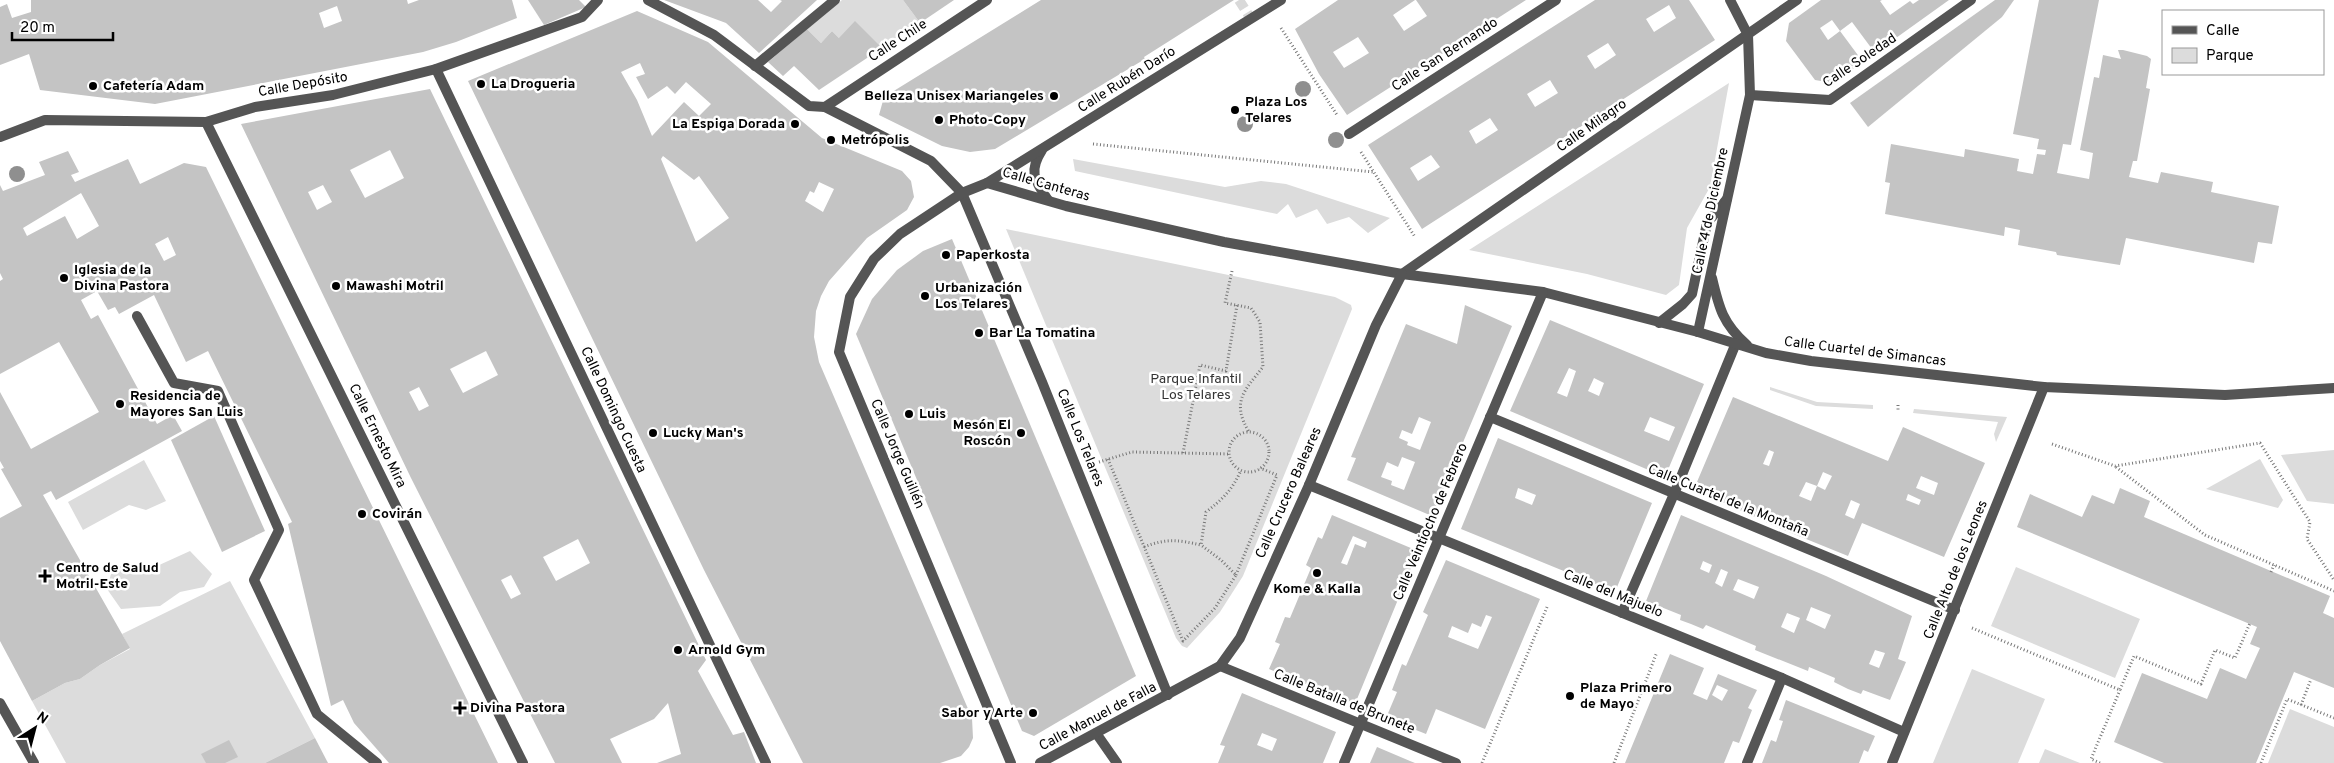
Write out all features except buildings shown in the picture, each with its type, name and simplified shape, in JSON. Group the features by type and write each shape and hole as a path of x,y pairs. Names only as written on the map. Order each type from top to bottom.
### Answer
{"street":[{"name":"Calle Depósito","path":"0,137 45,120 206,122 255,107 333,95 436,70 582,17 598,0"},
{"path":"648,0 714,35 809,106 825,107 931,161 962,192"},
{"path":"755,66 835,0"},
{"name":"Calle Chile","path":"825,107 987,0"},
{"name":"Calle Rubén Darío","path":"987,183 1281,0"},
{"name":"Calle San Bernando","path":"1349,134 1556,0"},
{"path":"1730,0 1748,35"},
{"name":"Calle Milagro","path":"1402,274 1797,0"},
{"name":"Calle Soledad","path":"1750,95 1830,100 1971,0"},
{"name":"Calle 4 de Diciembre","path":"1698,332 1750,95 1748,35"},
{"name":"Calle Domingo Cuesta","path":"436,70 766,763"},
{"name":"Calle Ernesto Mira","path":"206,122 524,763"},
{"path":"1044,147 1036,160 1033,172 1036,182 1048,200"},
{"name":"Calle Canteras","path":"962,192 987,183 1066,206 1224,242 1402,274"},
{"name":"Calle Los Telares","path":"962,192 1042,382 1168,695"},
{"name":"Calle Jorge Guillén","path":"962,192 900,234 874,258 850,297 839,352 1011,763"},
{"path":"1659,323 1683,304 1692,294 1707,223 1728,198"},
{"name":"Calle Crucero Baleares","path":"1168,695 1220,666 1240,638 1309,485 1376,325 1402,274"},
{"name":"Calle Cuartel de Simancas","path":"1402,274 1544,292 1698,332 1766,353 1811,361 2044,387 2225,395 2334,388"},
{"path":"1711,274 1722,316 1732,332 1750,348"},
{"name":"Calle Veintiocho de Febrero","path":"1344,763 1544,292"},
{"path":"137,316 174,383 218,391 279,530 254,580 317,714 376,763"},
{"path":"1622,613 1674,494 1736,343"},
{"name":"Calle Alto de los Leones","path":"1892,763 2044,387"},
{"name":"Calle Cuartel de la Montaña","path":"1490,417 1848,565 1953,614"},
{"name":"Calle del Majuelo","path":"1309,485 1782,678 1904,732"},
{"name":"Calle Batalla de Brunete","path":"1220,666 1456,763"},
{"path":"1747,763 1782,678"},
{"name":"Calle Manuel de Falla","path":"1040,763 1168,695"},
{"path":"0,703 34,763"},
{"path":"1096,733 1117,763"}],"path":[{"path":"1268,8 1428,257"},
{"path":"1091,144 1374,172"},
{"path":"1232,271 1225,303 1251,308 1260,322 1263,367 1243,392 1240,416 1249,432"},
{"path":"1183,454 1200,365 1226,371 1237,305"},
{"path":"1898,404 1898,412"},
{"path":"1249,432 1261,436 1268,446 1268,458 1260,468 1248,472 1236,466 1230,454 1229,448 1236,437 1249,432"},
{"path":"2115,466 2260,443 2310,522 2307,539 2334,580"},
{"path":"2052,444 2115,466 2205,535 2334,591"},
{"path":"1098,462 1132,452 1230,454"},
{"path":"1108,459 1183,641 1215,608 1236,575 1277,475 1260,468"},
{"path":"1201,545 1206,512 1225,498 1241,470"},
{"path":"1144,546 1160,540 1176,540 1201,545 1221,560 1236,575"},
{"path":"2271,572 2274,565"},
{"path":"1482,763 1556,586"},
{"path":"1953,614 2120,690"},
{"path":"2100,763 2091,759 2134,656 2201,684 2215,650 2235,658 2250,623"},
{"path":"1614,763 1666,631"},
{"path":"2301,705 2312,679"},
{"path":"2261,763 2287,699 2334,718"}],"green space":[{"path":"842,0 903,0 920,23 881,47 839,38 832,31 821,43 807,29"},
{"path":"1729,83 1710,187 1687,228 1679,285 1666,295 1587,274 1469,250"},
{"path":"1073,159 1225,187 1261,181 1286,184 1390,218 1368,233 1349,217 1327,224 1317,209 1296,218 1288,204 1277,214 1075,171"},
{"name":"Parque Infantil Los Telares","path":"1006,229 1335,297 1351,305 1352,309 1243,576 1220,612 1187,648 1182,646 1176,638"},
{"path":"1770,387 1817,402 1873,405 1873,409 1816,406 1770,390"},
{"path":"1914,409 2007,417 1996,442 1994,434 1998,422 1913,413"},
{"path":"2334,450 2334,504 2307,501 2281,455"},
{"path":"2260,459 2283,500 2278,508 2206,489"},
{"path":"144,460 166,501 146,510 129,505 83,530 68,502"},
{"path":"190,551 212,574 204,587 180,592 160,606 121,609 107,589 113,566 157,566"},
{"path":"2016,567 2140,619 2115,678 1991,626"},
{"path":"230,581 315,738 265,763 66,763 32,701 65,683 80,679 100,665 130,649 122,634"},
{"path":"1972,669 2045,699 2018,763 1933,763"},
{"path":"2290,709 2334,727 2334,763 2268,763"},
{"path":"2045,749 2080,763 2039,763"}],"tunnel":[{"path":"1239,0 1251,19"}],"place":[{"name":"La Drogueria","path":"481,84"},
{"name":"Cafetería Adam","path":"93,86"},
{"name":"Belleza Unisex Mariangeles","path":"1054,96"},
{"name":"Plaza Los Telares","path":"1235,110"},
{"name":"Photo-Copy","path":"939,120"},
{"name":"La Espiga Dorada","path":"795,124"},
{"name":"Metrópolis","path":"831,140"},
{"name":"Paperkosta","path":"946,255"},
{"name":"Iglesia de la Divina Pastora","path":"64,278"},
{"name":"Mawashi Motril","path":"336,286"},
{"name":"Urbanización Los Telares","path":"925,296"},
{"name":"Bar La Tomatina","path":"979,333"},
{"name":"Residencia de Mayores San Luis","path":"120,404"},
{"name":"Luis","path":"909,414"},
{"name":"Lucky Man's","path":"653,433"},
{"name":"Mesón El Roscón","path":"1021,433"},
{"name":"Covirán","path":"362,514"},
{"name":"Kome & Kalla","path":"1317,573"},
{"name":"Centro de Salud Motril-Este","path":"45,576"},
{"name":"Arnold Gym","path":"678,650"},
{"name":"Plaza Primero de Mayo","path":"1570,696"},
{"name":"Divina Pastora","path":"460,708"},
{"name":"Sabor y Arte","path":"1033,713"}]}
